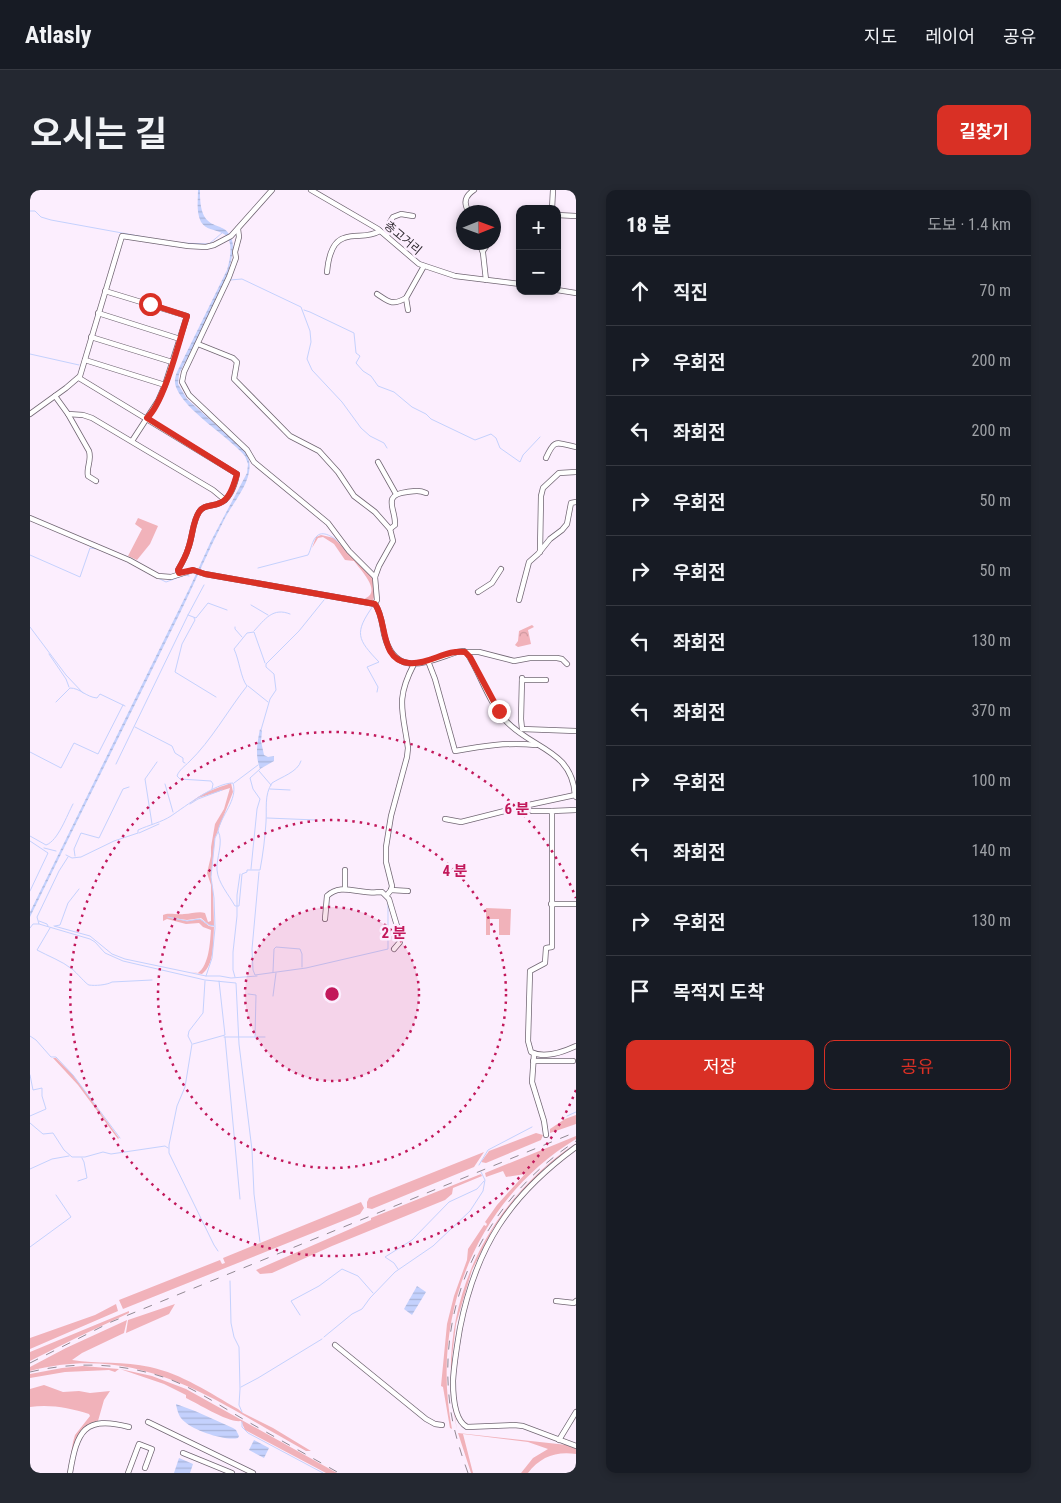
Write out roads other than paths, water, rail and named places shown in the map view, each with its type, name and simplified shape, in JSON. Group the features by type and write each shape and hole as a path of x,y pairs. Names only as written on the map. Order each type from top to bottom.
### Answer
{"street":[{"path":"30,414 79,378 122,236 188,246 206,247 214,245 229,237 238,229 272,190"},
{"name":"총고거리","path":"311,190 380,231 410,257 424,266 455,276 516,284"},
{"path":"466,205 467,192 474,190"},
{"path":"552,205 553,190"},
{"path":"387,236 393,217 401,214 413,216"},
{"path":"561,215 576,216"},
{"path":"238,229 239,237 235,252 236,258 182,378 183,387 246,450 254,462 328,523 349,551 375,577"},
{"path":"327,272 331,254 338,242 344,238 365,236 380,231"},
{"path":"483,251 486,280"},
{"path":"377,294 392,304 396,304 406,298 424,266"},
{"path":"105,291 187,316 158,401 132,441"},
{"path":"561,291 576,294"},
{"path":"406,298 408,310"},
{"path":"98,313 180,339"},
{"path":"91,337 172,362"},
{"path":"198,344 233,358 237,362 234,379 243,389 290,436 319,451 338,472 354,496 375,512 390,529 393,541 375,577 377,600 375,604 380,613 387,646 398,660 414,664 428,662 457,652 479,652 514,661 530,658 557,658 562,659 567,664"},
{"path":"85,360 165,385"},
{"path":"79,378 237,474 226,500 200,509 189,548 178,570 179,573"},
{"path":"55,396 68,414 89,451 91,457 87,470 88,476 96,481"},
{"path":"68,414 92,418 213,490 226,500"},
{"path":"546,458 552,445 555,443 576,447"},
{"path":"378,462 396,494"},
{"path":"540,552 541,496 543,488 559,473 576,472"},
{"path":"390,529 395,525 391,500 396,494 420,490 426,493"},
{"path":"519,600 529,562 567,524 571,502 576,502"},
{"path":"30,518 129,560 158,576 166,577 179,573 198,572 375,604"},
{"path":"478,592 492,583 501,569"},
{"path":"446,819 461,822 524,806 575,796 574,784 564,763 558,756 515,730 505,720 486,691 470,657 465,652"},
{"path":"428,662 435,679 455,751 494,744 522,743 538,745"},
{"path":"387,895 391,890 391,879 386,862 386,847 391,816 408,748 401,699 405,683 414,664"},
{"path":"546,680 522,679 522,728 526,730 576,731"},
{"path":"532,811 576,810"},
{"path":"546,1135 544,1120 532,1082 534,1054 531,1052 528,1040 530,970 545,963 546,948 552,947 552,811"},
{"path":"345,870 345,889"},
{"path":"326,919 327,896 336,890 382,892 387,895 400,939 394,950"},
{"path":"391,890 408,890"},
{"path":"551,904 576,904"},
{"path":"534,1054 547,1055 562,1052 576,1046"},
{"path":"534,1061 573,1061"},
{"path":"576,1148 554,1163 532,1183 504,1218 488,1244 474,1272 469,1288 454,1366 454,1398 464,1425 474,1427 523,1426 576,1446"},
{"path":"556,1300 574,1303 576,1301"},
{"path":"335,1345 426,1419 435,1424 442,1425"},
{"path":"559,1440 576,1412"},
{"path":"148,1422 253,1473"},
{"path":"70,1473 76,1442 92,1425 111,1423 129,1427"},
{"path":"128,1473 139,1444 152,1449 145,1468"},
{"path":"183,1453 232,1473"}],"water":[{"path":"198,190 200,190 204,215 208,221 229,233 233,252 229,269 214,307 179,374 178,384 187,399 244,450 250,467 248,476 245,485 219,530 30,917 30,912 211,541 247,473 248,464 245,456 188,405 175,383 177,372 227,270 230,255 229,239 203,225 199,218"},
{"path":"260,729 262,731 261,741 264,755 268,757 274,756 274,761 260,769 257,749"},
{"path":"417,1286 426,1292 412,1315 404,1309"},
{"path":"176,1404 233,1428 239,1436 238,1438 218,1437 196,1429 181,1418"},
{"path":"254,1440 269,1448 264,1458 249,1450"},
{"path":"179,1458 193,1464 190,1473 174,1473"}],"waterway":[{"path":"30,211 35,211 41,217 51,220 144,237"},
{"path":"180,243 209,244 222,233"},
{"path":"230,280 242,279 301,307 310,331 311,342 307,359 312,370 342,402 361,428 370,436 384,443 387,448"},
{"path":"304,310 354,333 356,353 360,356 356,363 363,371 371,376 378,386 394,392 412,407 426,414 431,419 475,440 491,434 496,438 500,448 520,462 523,455 540,437"},
{"path":"30,354 79,365"},
{"path":"258,568 308,555 314,540 320,534 327,534 342,545"},
{"path":"30,555 80,577 90,548 98,549"},
{"path":"158,578 166,582 185,575 189,576"},
{"path":"116,764 204,585"},
{"path":"261,730 270,699 276,690 274,674 266,667 266,664 299,631 324,600"},
{"path":"188,615 196,618 208,603 227,610"},
{"path":"251,605 268,615"},
{"path":"373,606 363,623 361,635 362,641 379,662 367,667 378,687 377,692"},
{"path":"254,631 274,613 284,612 290,614"},
{"path":"194,618 195,620 182,644 175,672 216,697"},
{"path":"30,627 66,675 83,693"},
{"path":"235,627 242,637"},
{"path":"212,789 213,784 211,781 180,779 177,776 205,745 247,686 234,649 247,633 254,632 265,663"},
{"path":"49,654 66,679 69,687"},
{"path":"248,686 268,702"},
{"path":"56,702 70,688 97,698 100,694 125,706"},
{"path":"30,752 61,768 74,743 98,754 123,705"},
{"path":"135,727 172,746 175,753 183,758 185,763"},
{"path":"66,855 72,858 81,857 114,841 138,833 138,830 160,822 209,791 233,783 233,795 218,831 220,845 217,870 219,880 224,889 235,906 239,906 242,874 247,872 247,870 260,870 269,788 272,783 289,774 301,761"},
{"path":"152,824 145,779 157,762"},
{"path":"234,783 258,765"},
{"path":"251,869 257,809 260,799 253,789 250,778 260,769"},
{"path":"259,771 271,785"},
{"path":"165,784 173,812"},
{"path":"75,856 74,849 81,833 99,838 123,789 129,787"},
{"path":"270,789 290,790"},
{"path":"190,804 222,790"},
{"path":"30,836 46,845 50,843 58,833 73,804"},
{"path":"267,818 316,820"},
{"path":"139,833 159,824"},
{"path":"206,976 212,958 215,928 211,877 215,838 218,832"},
{"path":"30,841 48,853 30,891"},
{"path":"44,848 56,851"},
{"path":"30,928 33,924 39,924 37,917 59,871 68,857"},
{"path":"259,872 252,949 255,975 306,968 388,949 388,904"},
{"path":"235,977 233,952 240,874"},
{"path":"55,926 60,925 68,903 79,889"},
{"path":"168,917 187,921 200,919 214,926"},
{"path":"39,921 48,926"},
{"path":"39,924 90,939 105,953 123,961 205,980 236,983 239,1044 252,1150 254,1194 260,1242"},
{"path":"54,926 90,936 112,954 125,959 206,976 231,978 257,976"},
{"path":"50,928 37,950 68,966 88,984 98,985 112,982 152,980"},
{"path":"273,972 274,949 276,947 300,949 302,967"},
{"path":"273,996 276,973"},
{"path":"205,981 203,1013 189,1031 188,1036 192,1044 185,1087 177,1106 169,1153 218,1251"},
{"path":"193,1044 225,1035 219,981"},
{"path":"248,994 256,995 255,1037"},
{"path":"30,1036 51,1057 56,1057 73,1075 120,1138"},
{"path":"224,1037 265,1037"},
{"path":"225,1037 240,1199"},
{"path":"30,1075 33,1090 42,1088 46,1109 30,1116"},
{"path":"567,1116 576,1112"},
{"path":"30,1123 43,1134 53,1133 64,1150 72,1157 85,1157 103,1152 111,1154 165,1146 168,1148"},
{"path":"479,1165 488,1150 532,1127"},
{"path":"30,1169 52,1159 69,1156"},
{"path":"78,1181 87,1178 82,1158"},
{"path":"324,1337 352,1314 362,1309 395,1272 433,1246 470,1211 483,1191 485,1180 481,1172"},
{"path":"398,1269 394,1263 385,1257 412,1240 449,1202 477,1189 484,1181"},
{"path":"30,1247 71,1217 56,1195"},
{"path":"300,1315 291,1301 319,1286 342,1269 358,1276 373,1293"},
{"path":"230,1281 231,1323 234,1337 239,1347 239,1405 242,1412"},
{"path":"241,1387 322,1339"},
{"path":"242,1422 242,1427 248,1433 323,1473"}],"railway":[{"path":"30,1363 111,1322 576,1132"},
{"path":"468,1473 456,1435 449,1396 448,1357 453,1320 462,1284 477,1250 496,1219 519,1190 546,1164 576,1141"},
{"path":"30,1372 65,1366 100,1365 135,1370 169,1379 198,1392 339,1473"}]}
